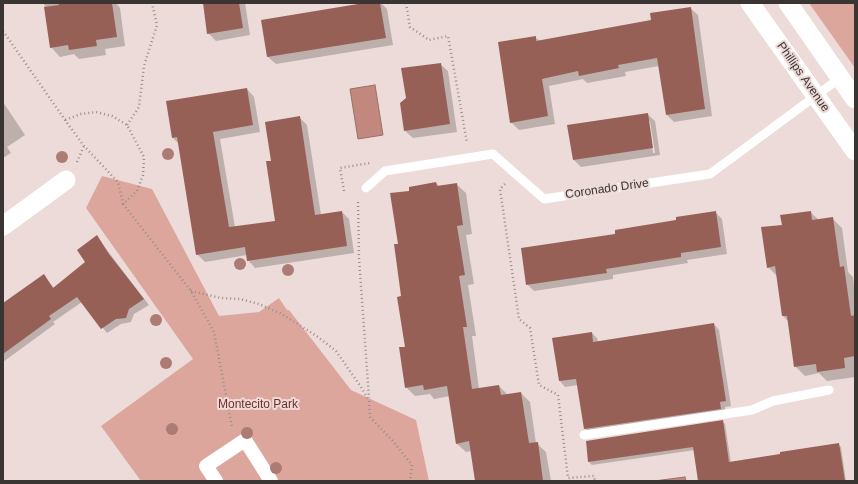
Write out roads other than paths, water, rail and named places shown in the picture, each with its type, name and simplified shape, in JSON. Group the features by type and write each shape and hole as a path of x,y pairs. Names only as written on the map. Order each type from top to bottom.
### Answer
{"street":[{"name":"Phillips Avenue","path":"750,3 855,151"},
{"path":"788,3 855,99"},
{"path":"3,226 66,180"},
{"path":"216,481 206,466 245,440 271,481"}],"lane":[{"name":"Coronado Drive","path":"366,188 385,171 493,154 544,199 710,174 840,78"},
{"path":"584,435 752,410 773,401 829,390"}],"park label":[{"name":"Montecito Park","path":"258,405"}]}
